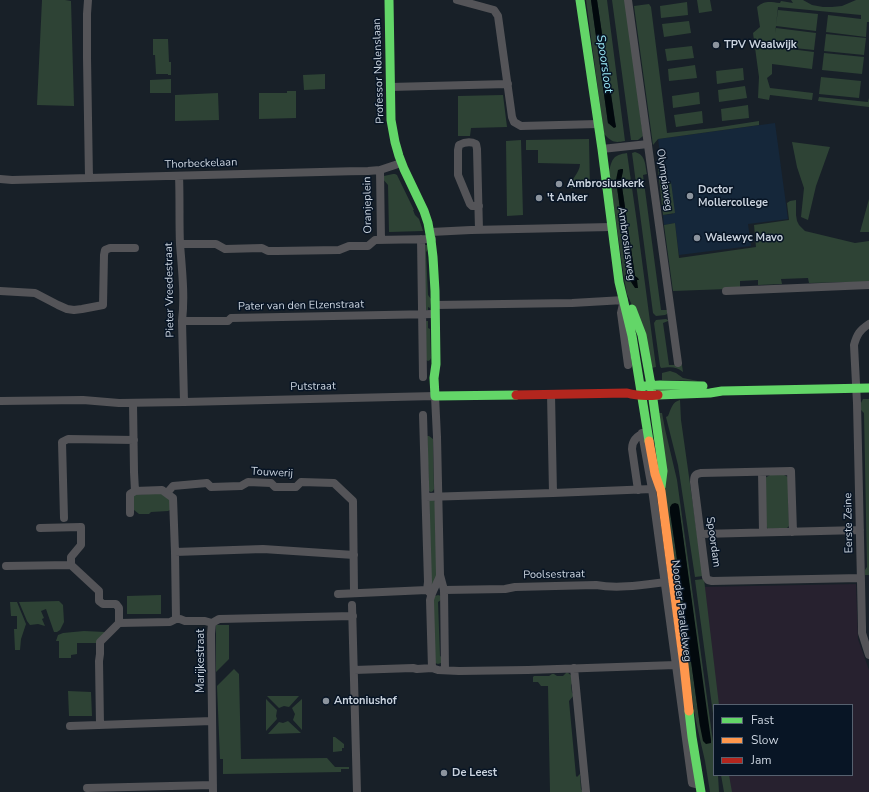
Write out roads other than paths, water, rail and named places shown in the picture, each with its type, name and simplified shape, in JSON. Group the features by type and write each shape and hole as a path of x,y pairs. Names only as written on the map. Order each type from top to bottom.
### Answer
{"main road":[{"name":"Professor Nolenslaan","path":"389,0 391,120 396,149 401,164"},
{"name":"Ambrosiusweg","path":"580,0 602,149 620,300 641,391"},
{"path":"401,164 425,212 431,235 434,262 436,364 434,378 435,396"},
{"name":"Ambrosiusweg","path":"620,300 631,306 642,335 652,395"},
{"path":"641,391 651,385 660,385 708,387 722,391"},
{"path":"641,391 652,395 710,393 722,391 869,388"},
{"name":"Putstraat","path":"435,396 627,392 633,395 641,391"},
{"name":"Noorder Parallelweg","path":"641,391 649,432 663,471 656,490 690,714 692,737 701,788"},
{"name":"Noorder Parallelweg","path":"649,432 652,395"},
{"name":"Noorder Parallelweg","path":"690,714 704,761 708,792"}],"street":[{"path":"88,0 86,58 89,178"},
{"path":"457,0 494,10 498,16 512,117 514,122 521,126 598,124"},
{"name":"Olympiaweg","path":"628,0 678,363"},
{"path":"390,87 508,84"},
{"path":"479,206 472,206 470,204 458,175 458,145 464,142 476,144 477,149 479,206 479,230"},
{"path":"602,149 648,144"},
{"name":"Thorbeckelaan","path":"0,179 12,180 380,170 401,164"},
{"name":"Oranjeplein","path":"380,170 381,240"},
{"name":"Pieter Vreedestraat","path":"179,176 184,402"},
{"path":"180,244 216,244 225,248 262,248 268,251 339,250 349,246 368,246 375,240 421,239 431,235 479,230 611,227"},
{"path":"421,239 423,377"},
{"path":"0,291 35,293 67,309 74,310 103,305 105,250 110,248 135,248"},
{"path":"726,290 869,285"},
{"name":"Pater van den Elzenstraat","path":"182,321 228,321 231,318 422,314 435,310 620,300"},
{"name":"Ambrosiusweg","path":"620,300 621,313 631,352 628,365"},
{"name":"Eerste Zeine","path":"869,324 862,329 857,336 854,345 862,633 867,643 869,655"},
{"path":"423,364 436,364"},
{"path":"551,394 553,493"},
{"path":"435,396 440,575 444,590 445,670"},
{"name":"Putstraat","path":"0,401 83,400 133,403 435,396"},
{"path":"133,403 136,490"},
{"path":"423,415 432,668"},
{"path":"424,435 436,423"},
{"path":"638,490 632,443 649,432"},
{"name":"Noorder Parallelweg","path":"649,432 665,582 692,783 701,788"},
{"path":"64,518 62,442 68,439 134,440"},
{"name":"Spoordam","path":"793,532 791,471 701,473 696,474 694,477 700,534 706,577 708,580 861,578"},
{"path":"762,472 763,532"},
{"name":"Touwerij","path":"168,493 173,486 207,483 211,487 241,486 248,482 271,483 275,487 296,487 301,482 334,483 353,501 354,593"},
{"path":"130,513 130,494 136,490 162,490 168,493 172,498 175,552 176,619"},
{"path":"426,497 656,490"},
{"path":"40,528 81,527 81,545 71,557 70,565"},
{"path":"700,534 860,530"},
{"path":"175,552 263,549 354,555"},
{"path":"6,566 70,565 99,591 99,601 103,604 116,604 119,608 119,623"},
{"path":"338,594 429,592 437,584 440,575"},
{"name":"Poolsestraat","path":"444,590 596,585 606,587 638,586 665,582"},
{"path":"352,605 357,792"},
{"name":"Marijkestraat","path":"213,789 212,623 219,619 353,616"},
{"path":"100,725 100,642 119,623 170,622 180,619 185,621 205,621 212,623"},
{"path":"354,670 432,668 459,671 479,671 676,665"},
{"path":"574,668 586,792"},
{"path":"70,726 212,721"},
{"path":"87,788 213,789"}],"water":[{"name":"Spoorsloot","path":"591,0 597,0 616,127 614,128 608,123"},
{"path":"623,169 621,180 635,276 639,280 637,280 638,288 635,288 627,273 627,259 616,180 618,170"},
{"path":"675,503 678,504 679,507 711,740 711,743 706,744 703,741 700,726 670,512 670,507"}],"place":[{"name":"TPV Waalwijk","path":"716,45"},
{"name":"Ambrosiuskerk","path":"559,184"},
{"name":"Doctor Mollercollege","path":"690,196"},
{"name":"'t Anker","path":"539,198"},
{"name":"Walewyc Mavo","path":"697,238"},
{"name":"Antoniushof","path":"326,701"},
{"name":"De Leest","path":"444,773"}]}
